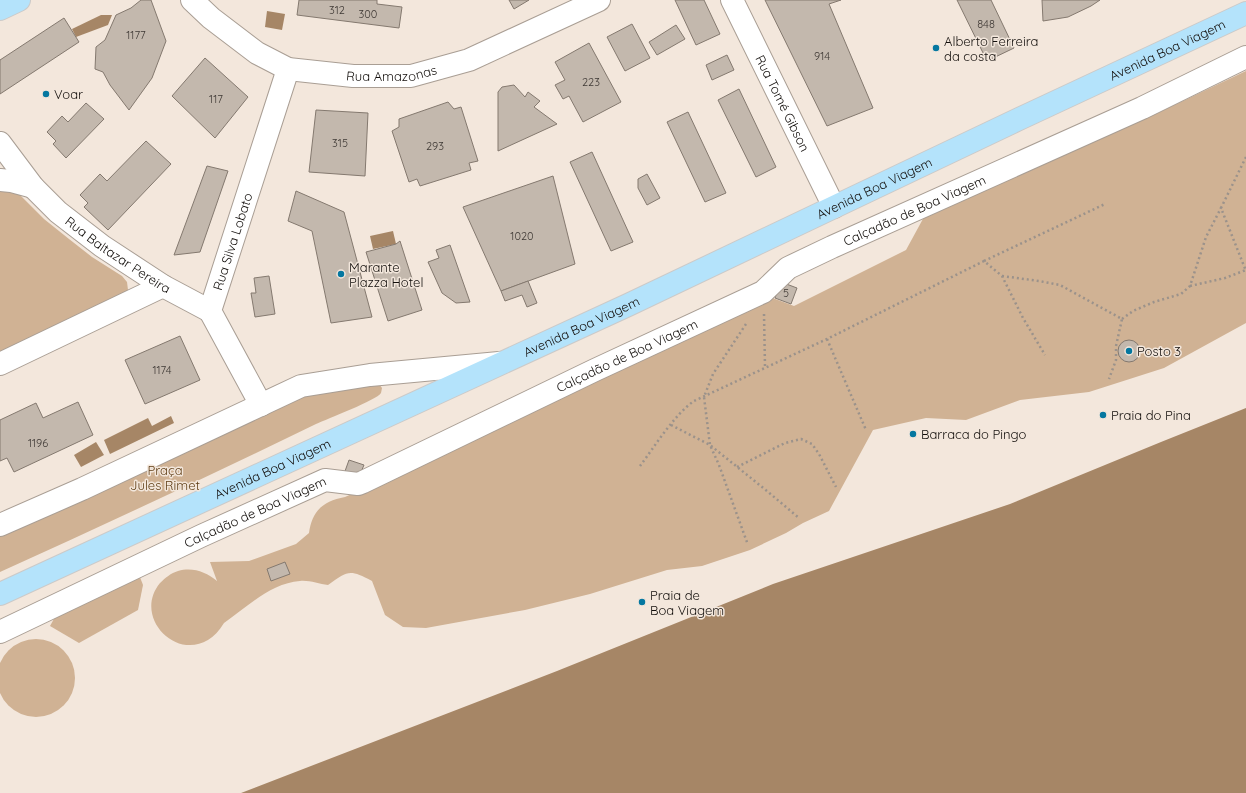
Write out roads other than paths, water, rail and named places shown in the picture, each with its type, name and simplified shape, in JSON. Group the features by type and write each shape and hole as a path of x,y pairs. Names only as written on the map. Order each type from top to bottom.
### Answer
{"main road":[{"path":"0,9 19,0"},
{"name":"Avenida Boa Viagem","path":"0,594 502,363 1246,13"}],"street":[{"name":"Rua Amazonas","path":"192,0 211,18 257,53 288,69 353,76 411,76 469,60 599,0"},
{"name":"Rua Tomé Gibson","path":"732,0 834,207"},
{"name":"Calçadão de Boa Viagem","path":"0,632 201,536 325,480 358,484 363,482 595,370 763,292 788,268 1142,108 1246,57"},
{"name":"Rua Silva Lobato","path":"210,311 288,69"},
{"name":"Rua Baltazar Pereira","path":"0,143 33,187 58,212 102,246 163,286 210,311"},
{"name":"Rua Baltazar Pereira","path":"0,180 11,181 33,187"},
{"path":"0,364 163,286"},
{"path":"210,311 261,405"},
{"name":"Avenida Boa Viagem","path":"0,525 82,489 301,386 329,380 370,375 502,363"}],"place":[{"name":"Alberto Ferreira da costa","path":"936,48"},
{"name":"Voar","path":"46,94"},
{"name":"Marante Plazza Hotel","path":"341,274"},
{"name":"Posto 3","path":"1129,351"},
{"name":"Praia do Pina","path":"1103,415"},
{"name":"Barraca do Pingo","path":"913,434"},
{"name":"Praia de Boa Viagem","path":"642,602"}],"park label":[{"name":"Praça Jules Rimet","path":"165,478"}]}
